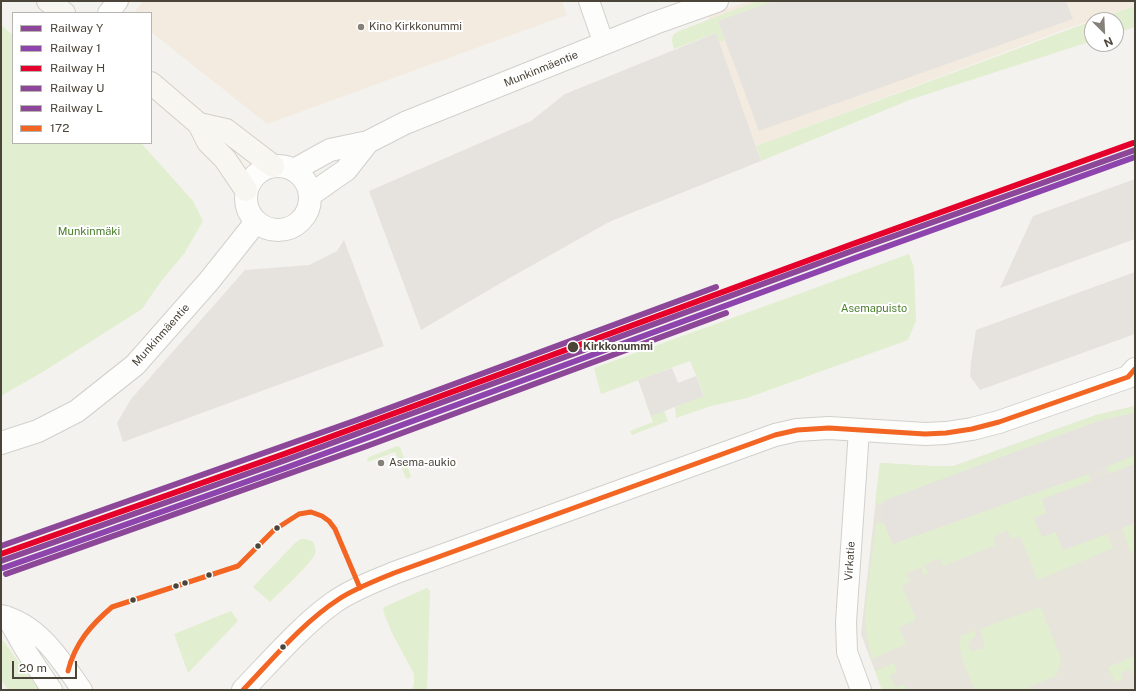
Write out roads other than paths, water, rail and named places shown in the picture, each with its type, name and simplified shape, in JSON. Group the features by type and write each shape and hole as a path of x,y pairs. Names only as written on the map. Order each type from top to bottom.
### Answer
{"main road":[{"path":"48,1 63,12"},
{"path":"152,84 199,124 208,142 224,159 246,190"},
{"path":"199,124 226,130 284,168"}],"street":[{"path":"109,12 118,1"},
{"path":"589,1 604,44"},
{"name":"Munkinmäentie","path":"284,168 330,150 368,142 405,123 717,1"},
{"name":"Munkinmäentie","path":"310,195 346,170 368,142"},
{"path":"264,168 284,168 305,180 310,195 310,204 306,214 300,222 286,229 270,229 256,222 249,213 246,202 246,190 250,181 264,168"},
{"name":"Munkinmäentie","path":"1,443 38,431 77,411 135,365 209,281 256,222"},
{"path":"243,690 310,622 334,602 360,588 394,573 774,435 797,430 830,428 925,434 946,433 972,429 999,422 1133,375"},
{"name":"Virkatie","path":"859,430 846,622 847,652 861,690"},
{"path":"4,616 52,690"},
{"path":"4,616 21,622 29,627 44,641 82,690"}],"rail line":[{"name":"H","path":"1,554 284,454 850,245 1133,143"},
{"name":"Y","path":"1,561 286,460 852,251 1135,150"},
{"name":"1","path":"3,568 288,467 855,258 1135,157"},
{"name":"L","path":"1,546 357,420 716,287"},
{"name":"U","path":"6,574 367,446 726,313"}],"place":[{"name":"Kino Kirkkonummi","path":"361,27"},
{"name":"Kirkkonummi","path":"573,347"},
{"name":"Asema-aukio","path":"381,463"}],"park label":[{"name":"Munkinmäki","path":"89,232"},
{"name":"Asemapuisto","path":"874,309"}]}
